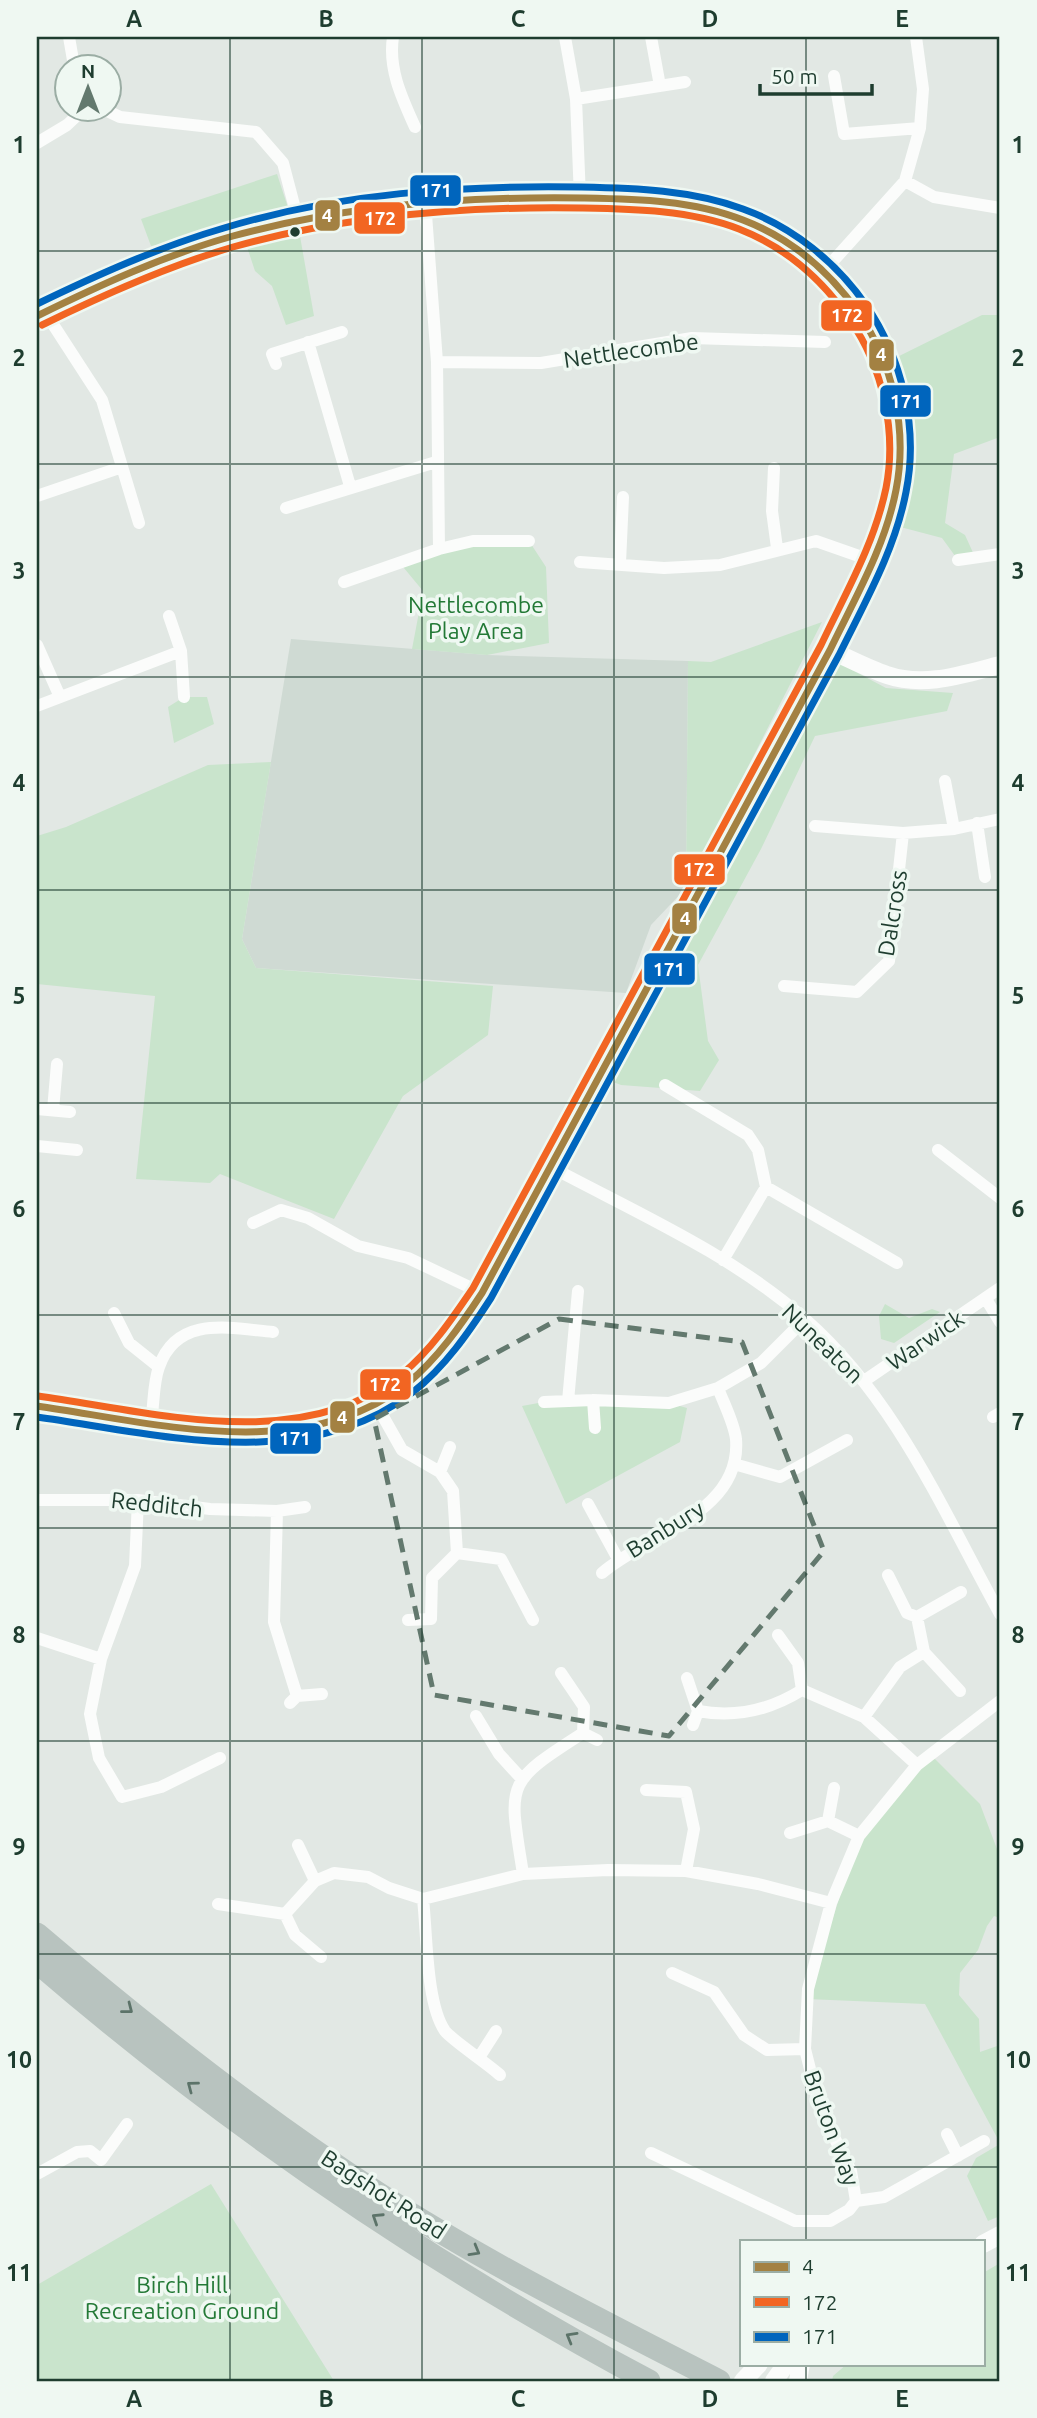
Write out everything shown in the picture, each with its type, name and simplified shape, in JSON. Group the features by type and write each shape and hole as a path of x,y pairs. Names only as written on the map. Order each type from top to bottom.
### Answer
{"highway":[{"path":"37,1934 67,1974"},
{"path":"37,1962 67,1974"},
{"name":"Bagshot Road","path":"67,1974 377,2193 506,2270 719,2381"},
{"name":"Bagshot Road","path":"67,1974 157,2060 299,2165 482,2286 649,2381"},
{"path":"506,2270 539,2297 685,2381"}],"street":[{"path":"393,37 390,54 398,89 415,127"},
{"path":"565,37 576,100 580,198"},
{"path":"651,37 660,86"},
{"path":"825,270 905,181 920,128 923,89 916,37"},
{"path":"835,76 844,134 920,128"},
{"path":"576,100 685,82"},
{"path":"122,117 256,132 283,163 298,220"},
{"path":"37,143 70,122"},
{"path":"905,181 934,197 1000,208"},
{"path":"37,1406 211,1429 274,1431 325,1424 376,1404 424,1368 456,1332 482,1293 551,1167 820,666 832,651 838,632 876,562 896,491 899,460 897,408 890,377 877,344 861,316 825,270 799,249 759,226 722,213 642,200 483,197 356,209 298,220 200,246 89,289 41,314 102,400 139,523"},
{"path":"425,201 437,362 439,549"},
{"path":"276,364 272,354 342,332"},
{"name":"Nettlecombe","path":"437,362 541,362 691,338 825,342"},
{"path":"308,342 350,486"},
{"path":"286,508 350,486 436,462"},
{"path":"38,492 122,467"},
{"path":"774,468 772,512 777,548"},
{"path":"620,563 623,497"},
{"path":"344,582 439,549 473,541 529,541"},
{"path":"580,562 664,568 720,565 777,548 816,541 876,562"},
{"path":"958,560 1000,554"},
{"path":"169,615 181,651 184,697"},
{"path":"37,645 60,697"},
{"path":"37,706 181,651"},
{"path":"832,651 889,676 911,680 936,680 1000,665"},
{"path":"944,781 954,829"},
{"path":"815,826 903,833 954,829 1000,820"},
{"path":"977,823 985,877"},
{"name":"Dalcross","path":"784,986 857,992 888,961 903,833"},
{"path":"53,1110 57,1064"},
{"path":"665,1085 748,1135 758,1150 766,1187 723,1260"},
{"path":"37,1109 70,1112"},
{"path":"37,1146 77,1150"},
{"path":"938,1150 1000,1198"},
{"name":"Nuneaton","path":"551,1167 723,1260 805,1319 864,1381 888,1414 934,1489 1000,1614"},
{"path":"766,1187 897,1263"},
{"path":"253,1223 281,1210 290,1212 308,1218 358,1246 408,1258 482,1293"},
{"name":"Warwick","path":"864,1381 1000,1288"},
{"path":"569,1401 582,1308 578,1291"},
{"name":"Warwick","path":"986,1299 1000,1322"},
{"path":"114,1313 129,1343 159,1367"},
{"path":"544,1402 593,1400 669,1403 718,1388 761,1363 805,1319"},
{"path":"151,1422 159,1367 179,1338 209,1325 273,1332"},
{"path":"718,1388 736,1438 734,1464 780,1477 847,1440"},
{"path":"593,1400 595,1428"},
{"path":"376,1404 402,1450 440,1472 453,1491 457,1553 432,1578 431,1619 408,1620"},
{"path":"440,1472 450,1447"},
{"name":"Banbury","path":"602,1573 618,1559 696,1514 724,1488 734,1464"},
{"name":"Redditch","path":"37,1500 138,1500 210,1509 277,1511 305,1507"},
{"path":"138,1500 135,1566 102,1659 90,1714 99,1758 122,1797 161,1787 220,1758"},
{"name":"Banbury","path":"588,1504 618,1559"},
{"path":"277,1511 274,1622 293,1700 322,1693"},
{"path":"457,1553 501,1559 533,1620"},
{"path":"888,1575 907,1613 917,1617"},
{"path":"988,1591 1000,1586"},
{"path":"917,1617 961,1592"},
{"path":"917,1617 924,1652 960,1691"},
{"path":"778,1635 798,1663 802,1690"},
{"path":"37,1638 102,1659"},
{"path":"863,1717 900,1667 924,1652"},
{"path":"561,1673 584,1707 583,1733"},
{"path":"687,1678 698,1711 693,1725"},
{"path":"698,1711 719,1715 741,1714 802,1690 863,1717 917,1765"},
{"name":"Bruton Way","path":"651,2153 794,2221 830,2221 849,2210 856,2201 851,2171 820,2109 805,2049 808,1989 831,1903 859,1836 917,1765 1000,1701"},
{"path":"476,1716 499,1754 521,1778"},
{"path":"583,1733 597,1740"},
{"path":"523,1874 512,1803 521,1778 537,1762 583,1733"},
{"path":"828,1821 834,1788"},
{"path":"646,1790 686,1792 694,1829 686,1871"},
{"path":"790,1833 828,1821 859,1836"},
{"path":"298,1845 315,1881"},
{"path":"285,1914 315,1881 334,1873 368,1877 389,1888 423,1899 523,1874 608,1870 686,1871 758,1884 831,1903"},
{"path":"423,1899 436,2014 446,2033 480,2056 500,2075"},
{"path":"218,1904 285,1914"},
{"path":"285,1914 295,1935 321,1957"},
{"path":"671,1973 714,1992 744,2035 767,2050 805,2049"},
{"path":"480,2056 496,2031"},
{"path":"37,2174 77,2152 90,2151 101,2160 127,2124"},
{"path":"947,2134 958,2156"},
{"path":"856,2201 884,2197 984,2141"},
{"path":"984,2243 1000,2235"},
{"path":"743,2381 757,2366"},
{"path":"774,2381 785,2366"}],"highlighted area":[{"path":"559,1319 742,1342 824,1551 669,1736 434,1695 374,1419"}],"shaded area":[{"path":"291,639 487,655 688,661 686,888 651,925 626,993 256,968 242,939"}],"green space":[{"path":"277,174 295,229 151,246 141,219"},
{"path":"300,236 314,316 286,325 272,286 255,271 247,247"},
{"path":"982,315 1000,315 1000,437 954,454 945,523 965,535 975,557 958,560 942,538 889,524 897,408 885,363"},
{"name":"Nettlecombe Play Area","path":"529,541 546,567 549,643 487,655 412,649 423,591 399,562 439,549"},
{"path":"822,622 686,888 688,661 711,662"},
{"path":"839,663 886,688 953,693 947,711 815,736 761,849 698,965 708,1041 719,1060 700,1091 621,1085 608,1080 780,763 799,721"},
{"path":"184,697 207,697 214,724 174,743 168,707"},
{"path":"271,762 242,939 256,968 493,986 488,1035 403,1096 334,1219 220,1174 210,1183 136,1179 155,996 37,984 37,836 66,827 208,765"},
{"path":"885,1304 909,1318 932,1309 940,1312 894,1343 881,1339 879,1316"},
{"path":"544,1402 669,1403 687,1408 680,1442 566,1504 522,1406"},
{"path":"929,1753 980,1804 1000,1857 1000,1918 994,1916 978,1950 960,1973 959,1995 979,2019 980,2052 1000,2045 1000,2143 925,2004 807,1999 859,1836"},
{"path":"1000,2144 1000,2216 988,2221 967,2176 976,2158"},
{"name":"Birch Hill Recreation Ground","path":"211,2184 334,2381 37,2381 37,2285"},
{"path":"1000,2263 1000,2381 832,2381 833,2376 845,2366 984,2366 984,2272"}],"transit line":[{"name":"171","path":"37,304 105,272 224,228 267,216 356,199 446,190 536,187 601,187 684,194 743,209 779,226 812,248 841,274 866,305 889,348 904,394 910,443 906,492 895,534 839,655 491,1298 446,1360 413,1392 371,1418 326,1433 279,1441 231,1442 181,1438 37,1417"},
{"name":"4","path":"37,316 109,282 183,252 233,236 319,217 407,205 495,199 604,198 685,205 724,213 777,236 807,257 847,297 870,332 889,375 895,397 900,444 896,490 885,532 830,650 482,1293 439,1352 408,1383 367,1408 323,1424 276,1431 228,1432 179,1428 37,1406"},
{"name":"172","path":"38,1396 178,1417 273,1421 319,1414 362,1399 402,1374 432,1344 473,1288 821,645 858,569 881,509 890,445 884,401 871,358 850,320 827,291 787,255 756,236 720,223 682,214 602,208 494,209 406,215 319,227 233,247 184,263 112,292 42,325"}]}
